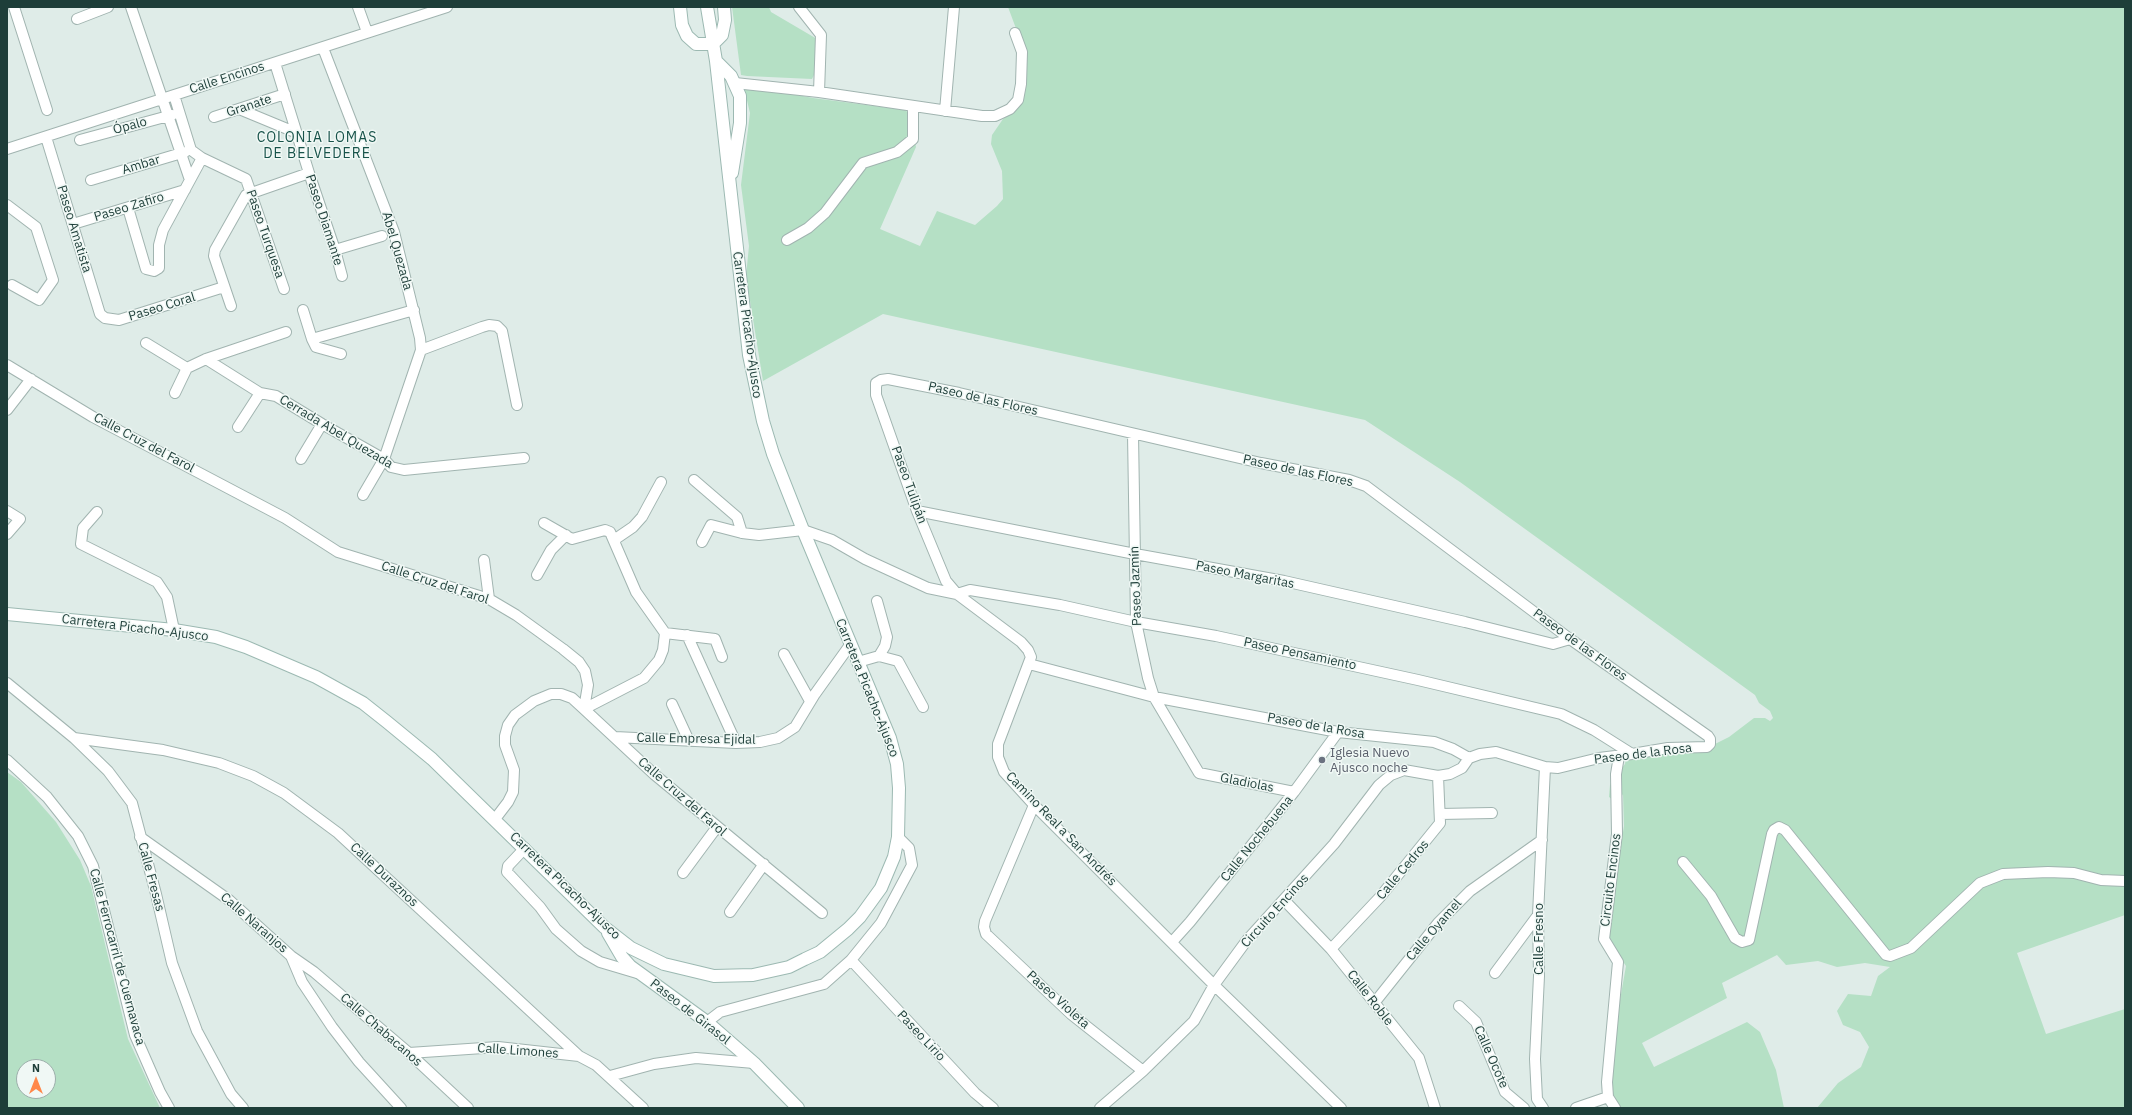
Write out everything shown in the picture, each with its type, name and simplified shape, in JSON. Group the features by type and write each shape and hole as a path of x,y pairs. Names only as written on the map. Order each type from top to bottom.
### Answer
{"main road":[{"path":"680,7 682,25 687,36 696,44 713,44 722,35 725,20 724,7"},
{"name":"Carretera Picacho-Ajusco","path":"7,614 174,630 216,637 246,647 316,676 363,703 432,759 525,848 604,927 631,948 664,964 696,973 734,977 753,975 789,967 820,952 860,916 881,888 888,874 894,857 898,837 899,788 897,764 890,738 850,645 773,454 756,392 743,309 716,61 707,7"},
{"path":"716,61 731,76 735,83 741,108 736,154 730,186"},
{"name":"Paseo de Girasol","path":"604,927 622,957 640,973 707,1022 754,1063 798,1108"}],"street":[{"path":"14,7 47,110"},
{"path":"77,19 108,7"},
{"path":"131,7 190,180"},
{"path":"358,7 367,32"},
{"name":"Calle Encinos","path":"7,149 48,141 162,101 174,95 276,68 323,48 367,32 447,7"},
{"path":"799,7 821,35 819,92"},
{"path":"945,110 954,7"},
{"path":"735,83 819,92 982,116 995,116 1010,109 1018,100 1021,84 1022,52 1015,33"},
{"name":"Abel Quezada","path":"323,48 394,232 420,338 420,350 384,459 363,495"},
{"name":"Paseo Diamante","path":"276,68 309,173 336,250 342,276"},
{"name":"Granate","path":"214,117 285,94"},
{"path":"174,95 191,150"},
{"path":"787,240 808,228 825,213 863,163 897,152 913,139 913,106"},
{"path":"239,109 297,133"},
{"name":"Ópalo","path":"80,140 180,113"},
{"name":"Paseo Amatista","path":"48,141 100,314"},
{"name":"Ambar","path":"91,180 191,150"},
{"name":"Paseo Turquesa","path":"191,150 202,158 246,179 284,289"},
{"path":"128,208 146,270 154,271 158,268 158,245 162,230 202,158"},
{"path":"231,306 214,256 215,250 246,195 309,173"},
{"name":"Paseo Zafiro","path":"73,224 185,190"},
{"path":"7,205 36,227 52,280 39,300 12,285"},
{"path":"336,250 382,236"},
{"name":"Paseo Coral","path":"100,314 105,318 119,320 224,287"},
{"path":"303,310 316,348 341,354"},
{"path":"312,339 414,310"},
{"path":"420,350 489,325 497,326 502,331 517,405"},
{"path":"175,393 187,368 206,359 286,332"},
{"path":"146,343 187,368"},
{"name":"Cerrada Abel Quezada","path":"206,359 260,393 276,396 384,459 391,467 404,470 524,458"},
{"name":"Calle Cruz del Farol","path":"7,365 93,417 285,518 338,552 489,599 516,615 579,662 586,671 588,685 584,709 655,775 822,913"},
{"name":"Paseo de las Flores","path":"888,379 959,393 1133,434 1366,486 1570,639 1708,736"},
{"name":"Paseo Tulipán","path":"888,379 876,383 876,395 917,510 946,581 957,594"},
{"path":"7,410 31,380"},
{"path":"238,427 260,393"},
{"path":"301,459 322,424"},
{"name":"Paseo Jazmín","path":"1133,434 1136,622 1148,678 1154,696 1199,773"},
{"path":"694,480 738,517 742,533"},
{"path":"614,540 633,527 642,517 661,482"},
{"name":"Paseo Margaritas","path":"917,510 1135,554 1284,581 1466,622 1553,644 1570,639"},
{"path":"7,511 20,519 7,534"},
{"path":"97,512 83,528 81,544 157,582 167,597 174,630"},
{"path":"495,819 508,802 513,792 514,770 505,745 505,736 508,725 515,715 534,701 551,694 561,694 572,698 584,709 644,678 658,660 663,650 665,633 636,592 610,532 606,530 572,539 544,523"},
{"path":"702,542 711,525 742,533 759,534 803,530 832,540 865,559 928,588 957,594 1021,642 1028,650 1030,657 1029,664"},
{"path":"537,575 551,550 566,535"},
{"path":"484,560 489,599"},
{"name":"Paseo Pensamiento","path":"957,594 970,590 1060,605 1136,622 1223,637 1418,680 1561,714 1594,730 1632,754"},
{"path":"877,601 887,638 885,646 879,656"},
{"path":"665,633 715,639 722,657"},
{"path":"687,635 736,743"},
{"name":"Calle Empresa Ejidal","path":"615,737 736,743 760,742 778,738 795,727 810,702 850,645"},
{"path":"784,654 810,702"},
{"path":"858,662 879,656 898,661 923,707"},
{"name":"Paseo de la Rosa","path":"1029,664 1154,696 1338,732 1434,742 1469,758 1480,754 1496,752 1545,767 1558,768 1599,758 1668,748 1707,747 1710,744 1710,739 1708,736"},
{"name":"Camino Real a San Andrés","path":"1029,664 998,744 998,757 1004,772 1034,805 1214,985 1341,1108"},
{"name":"Calle Fresas","path":"7,683 74,738 108,771 132,803 156,894 172,963 197,1031 231,1094 243,1108"},
{"path":"672,704 689,741"},
{"name":"Calle Nochebuena","path":"1172,942 1190,922 1294,792 1338,732"},
{"name":"Calle Duraznos","path":"74,738 163,750 219,763 253,776 284,793 338,833 579,1056 596,1065 610,1076 644,1108"},
{"name":"Circuito Encinos","path":"1608,1097 1618,962 1604,939 1617,834 1616,774 1619,756"},
{"name":"Circuito Encinos","path":"1100,1108 1143,1071 1194,1021 1214,985 1247,940 1334,844 1379,785 1391,775 1404,770 1438,776 1450,774 1462,768 1469,758"},
{"name":"Calle Ferrocarril de Cuernavaca","path":"7,760 47,797 78,836 93,866 135,1035 160,1092 169,1108"},
{"name":"Calle Fresno","path":"1543,1108 1537,1099 1535,1059 1539,976 1538,915 1545,767"},
{"name":"Gladiolas","path":"1199,773 1294,792"},
{"name":"Calle Cedros","path":"1331,949 1380,897 1433,834 1440,823 1438,776"},
{"name":"Paseo Violeta","path":"1034,805 985,921 984,927 986,934 1072,1014 1143,1071"},
{"path":"1440,814 1492,812"},
{"path":"683,873 717,827"},
{"path":"1683,862 1711,896 1735,938 1742,942 1749,940 1772,834 1774,830 1779,827 1785,830 1886,955 1890,956 1910,948 1980,883 2003,874 2048,872 2074,873 2101,880 2125,881"},
{"name":"Calle Naranjos","path":"140,837 229,900 291,956 302,982 332,1027 359,1062 402,1108"},
{"path":"707,1022 720,1012 824,984 851,960 881,922 912,865 909,848 898,837"},
{"name":"Calle Oyamel","path":"1375,1002 1438,923 1470,891 1542,840"},
{"path":"525,848 508,866 507,872 540,907 556,929 581,951 600,962 640,973"},
{"path":"730,912 764,864"},
{"name":"Calle Roble","path":"1284,900 1331,949 1419,1058 1435,1108"},
{"path":"1495,973 1538,915"},
{"name":"Calle Chabacanos","path":"291,956 314,972 409,1053 468,1108"},
{"name":"Paseo Lirio","path":"851,960 975,1093 993,1108"},
{"name":"Calle Ocote","path":"1459,1006 1476,1022 1505,1092 1524,1108"},
{"name":"Calle Limones","path":"409,1053 498,1047 579,1056"},
{"path":"610,1076 654,1064 696,1058 754,1063"},
{"path":"1576,1108 1608,1097 1615,1108"}],"green space":[{"path":"732,7 769,7 771,12 817,39 814,75 812,79 741,75"},
{"path":"1008,7 2125,7 2125,915 2017,953 2046,1034 2125,1009 2125,1108 1817,1108 1838,1083 1861,1067 1869,1047 1860,1032 1843,1025 1837,1011 1848,994 1871,996 1878,976 1890,967 1865,963 1837,967 1818,961 1786,965 1777,955 1722,983 1727,998 1642,1043 1654,1067 1747,1022 1760,1032 1776,1070 1784,1108 1617,1108 1612,1100 1610,1075 1614,1034 1626,966 1606,936 1624,826 1623,794 1618,803 1609,797 1610,785 1618,771 1622,775 1622,768 1625,764 1626,758 1664,743 1673,747 1709,747 1729,737 1754,718 1765,718 1770,721 1773,718 1770,711 1759,703 1755,695 1460,482 1365,420 883,314 763,381 746,276 749,246 741,185 750,113 744,88 761,88 813,98 905,110 910,114 916,147 880,229 920,246 937,211 975,225 1003,199 1002,171 991,144 992,135 1003,119 1016,109 1025,94 1027,58"},
{"path":"7,772 21,782 56,822 80,860 91,886 128,1039 160,1108 7,1108"}],"place":[{"name":"Iglesia Nuevo Ajusco noche","path":"1322,760"}],"district":[{"name":"COLONIA LOMAS DE BELVEDERE","path":"317,146"}]}
